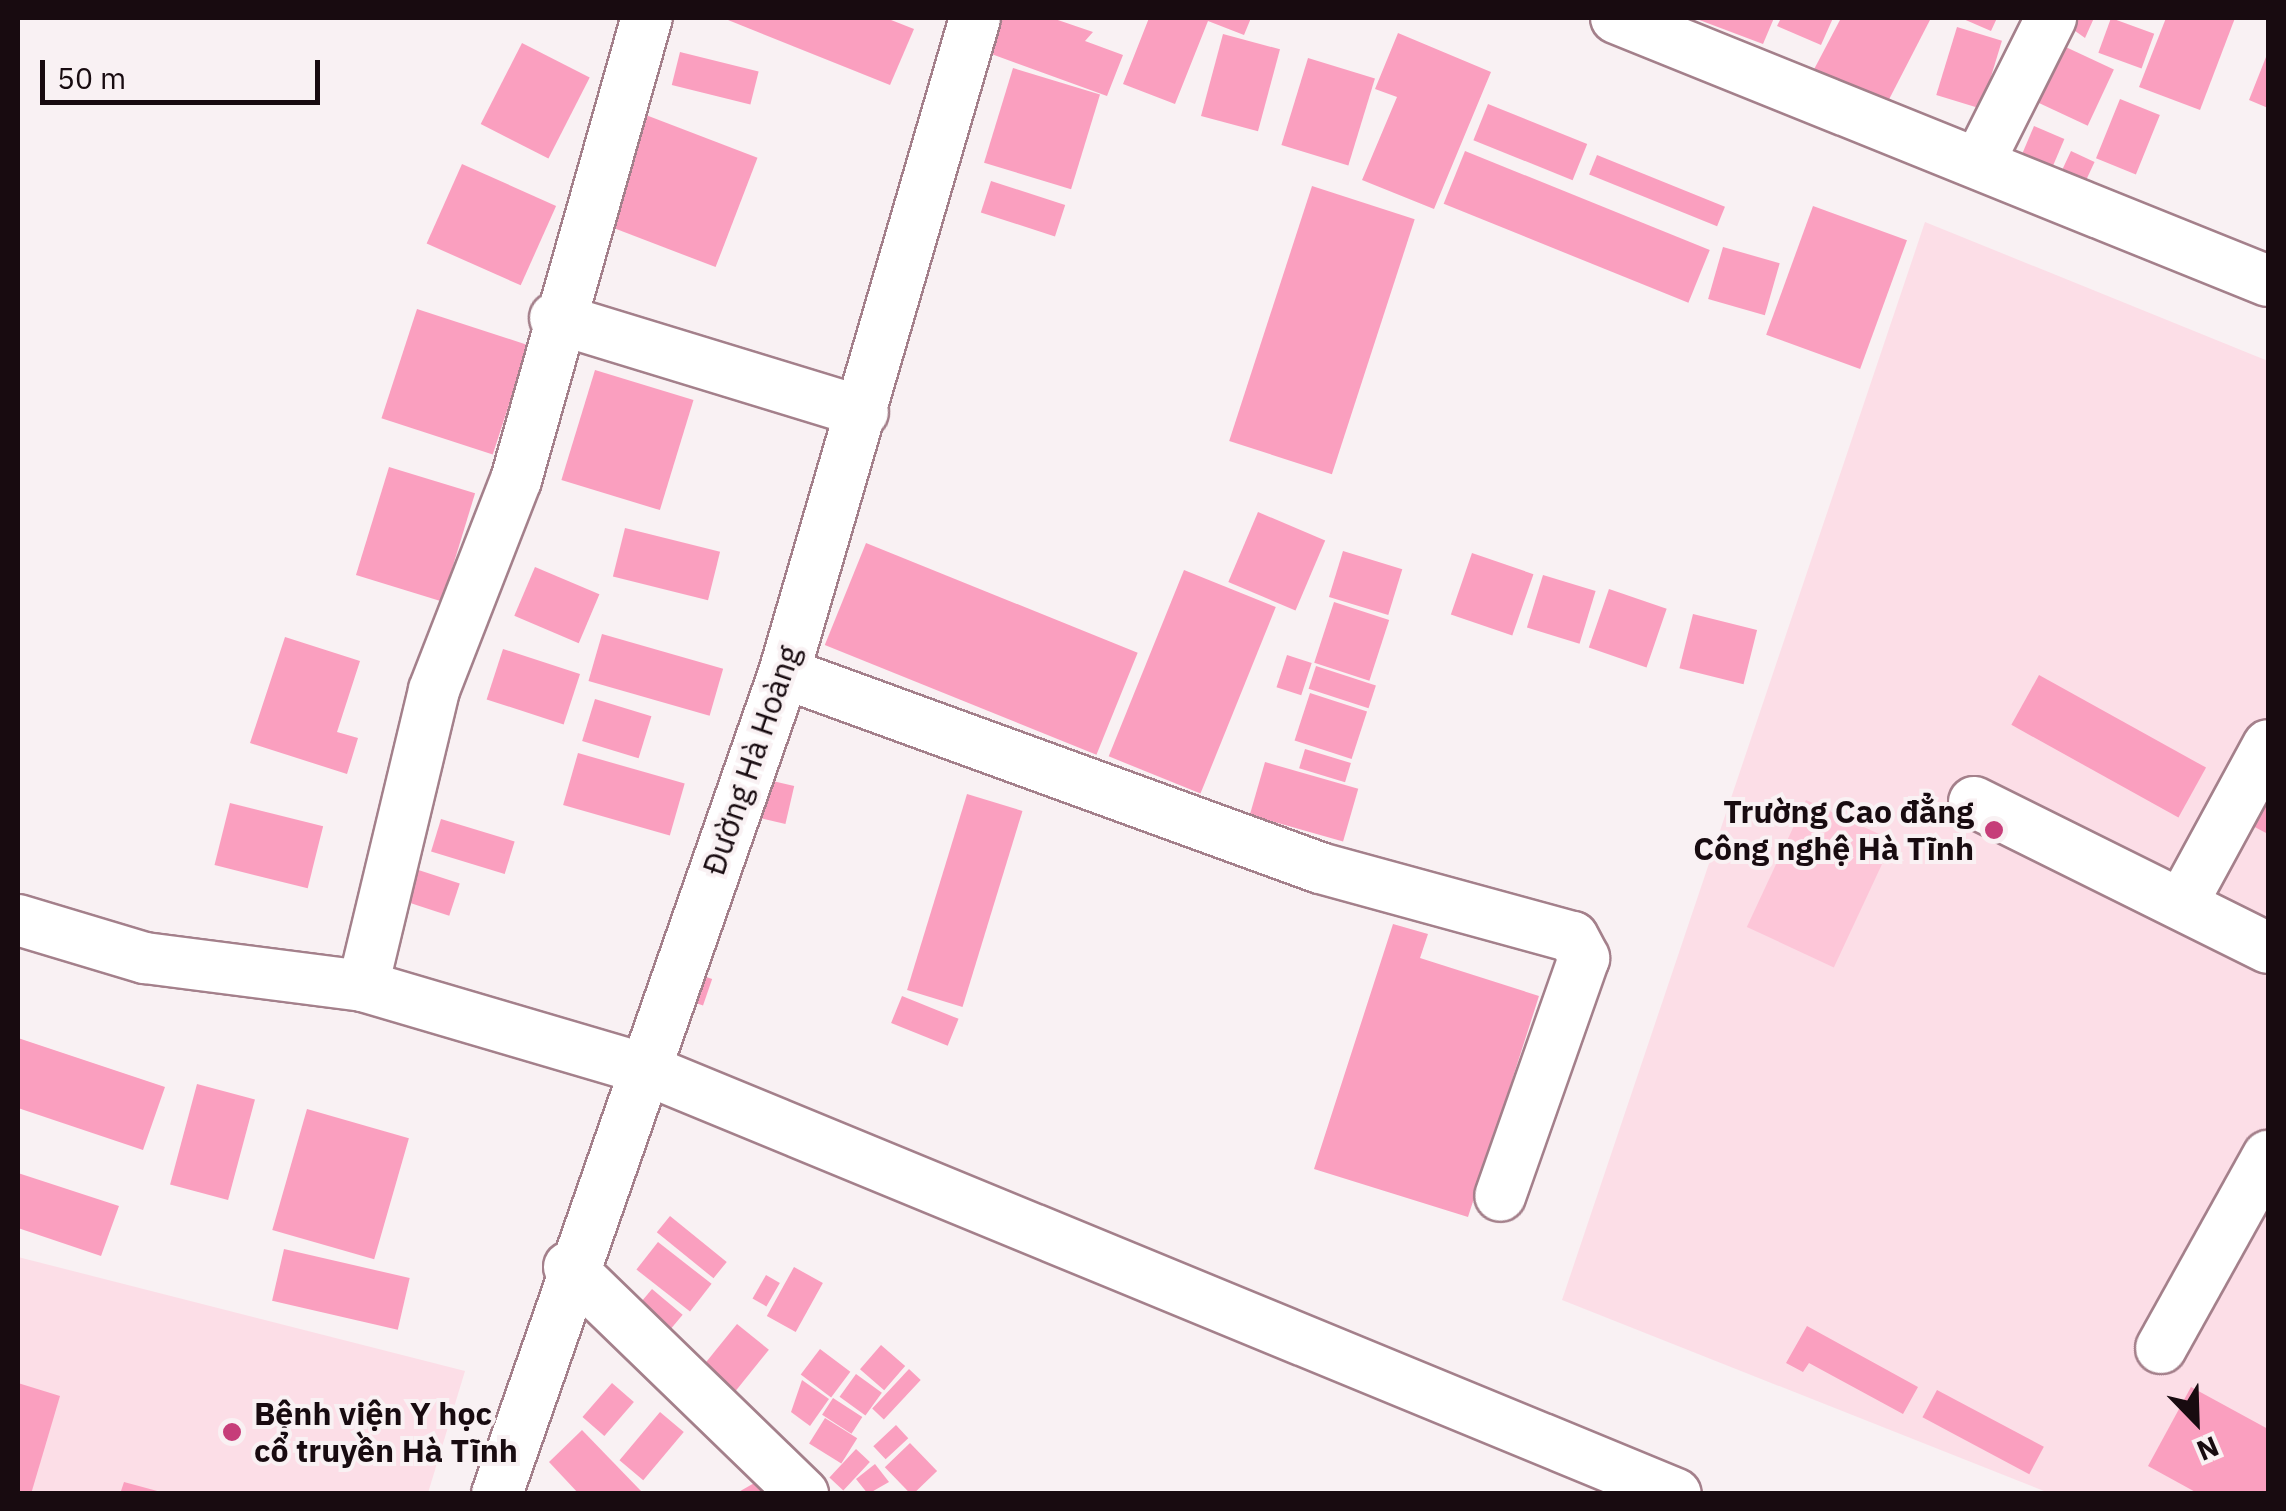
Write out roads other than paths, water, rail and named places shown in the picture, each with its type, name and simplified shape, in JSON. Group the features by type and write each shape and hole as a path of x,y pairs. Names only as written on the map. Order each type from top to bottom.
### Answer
{"street":[{"path":"364,986 434,690 516,480 555,318 648,18"},
{"name":"Đường Hà Hoàng","path":"497,1494 569,1267 784,672 975,18"},
{"path":"1616,18 1980,160 2268,281"},
{"path":"1980,160 2051,18"},
{"path":"555,318 863,412"},
{"path":"784,672 1320,868 1573,937 1584,958 1500,1196"},
{"path":"2184,900 2268,745"},
{"path":"1974,802 2184,900 2268,948"},
{"path":"18,920 145,958 364,986 642,1068 1676,1494"},
{"path":"2161,1348 2268,1156"},
{"path":"569,1267 803,1494"}],"place":[{"name":"Trường Cao đẳng Công nghệ Hà Tĩnh","path":"1994,830"},
{"name":"Bệnh viện Y học cổ truyền Hà Tĩnh","path":"232,1432"}]}
